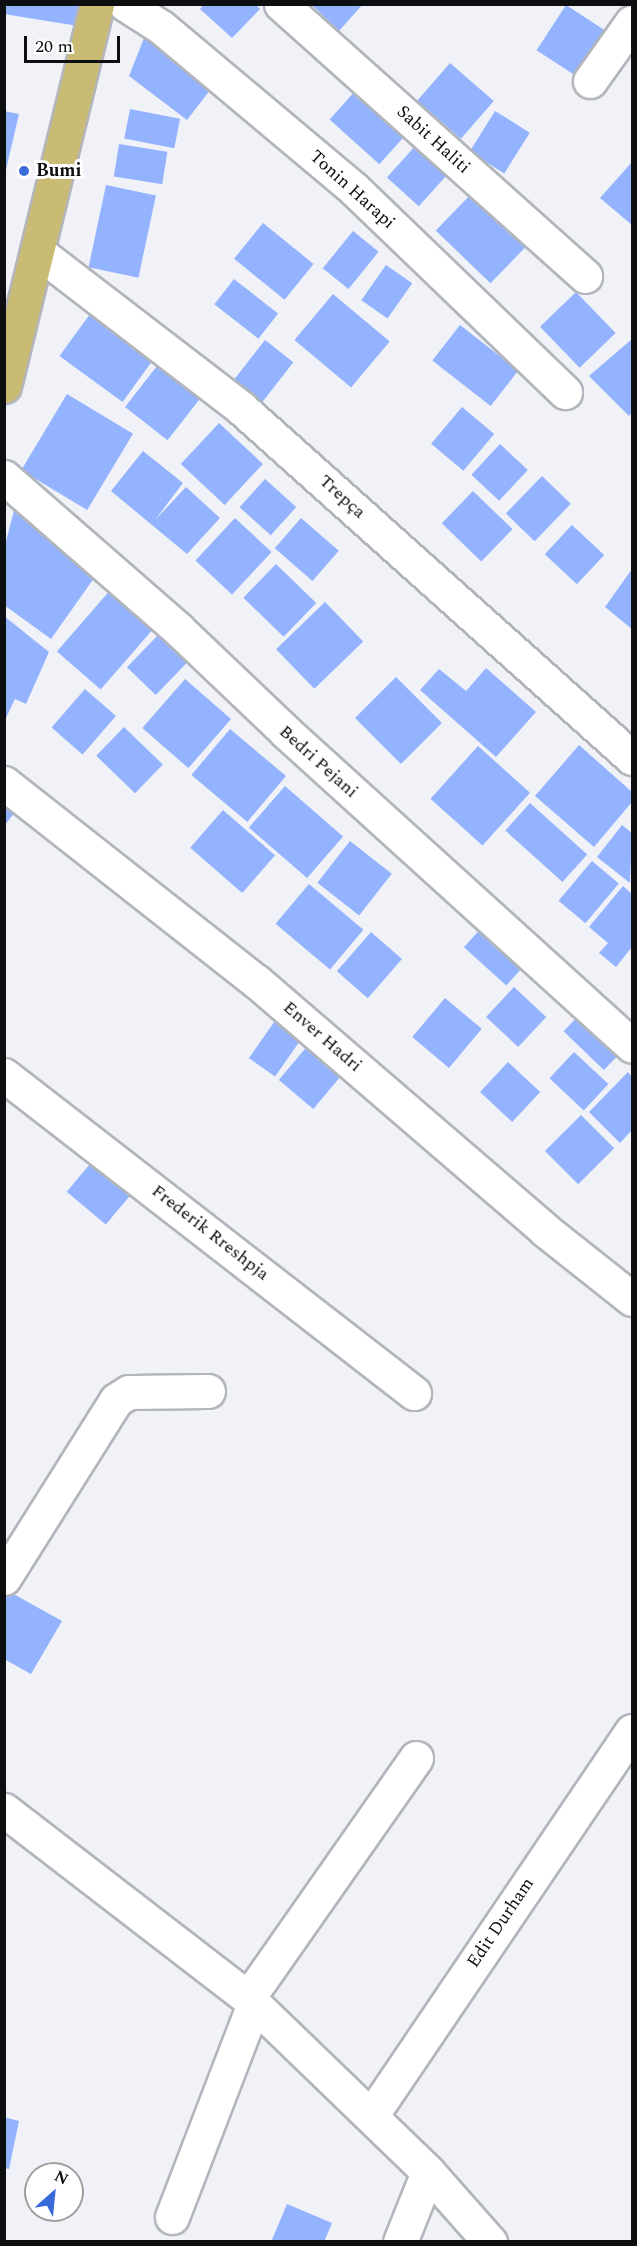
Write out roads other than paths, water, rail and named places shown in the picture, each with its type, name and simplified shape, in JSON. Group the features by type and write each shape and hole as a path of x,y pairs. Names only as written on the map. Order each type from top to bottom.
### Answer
{"main road":[{"path":"4,386 97,4"}],"street":[{"name":"Tonin Harapi","path":"125,4 161,27 354,189 566,392"},
{"name":"Sabit Haliti","path":"281,4 585,276"},
{"path":"590,81 633,22"},
{"name":"Trepça","path":"38,252 241,408 633,758"},
{"name":"Bedri Pejani","path":"4,477 178,629 286,732 633,1046"},
{"name":"Enver Hadri","path":"4,783 256,981 545,1230 633,1299"},
{"name":"Frederik Rreshpja","path":"4,1075 414,1393"},
{"path":"4,1578 116,1400 129,1392 208,1390"},
{"name":"Edit Durham","path":"371,2116 633,1731"},
{"path":"172,2217 250,2000 416,1758"},
{"path":"4,1810 250,2000 428,2172 490,2241"},
{"path":"400,2241 428,2172"}],"place":[{"name":"Bumi","path":"24,171"}]}
